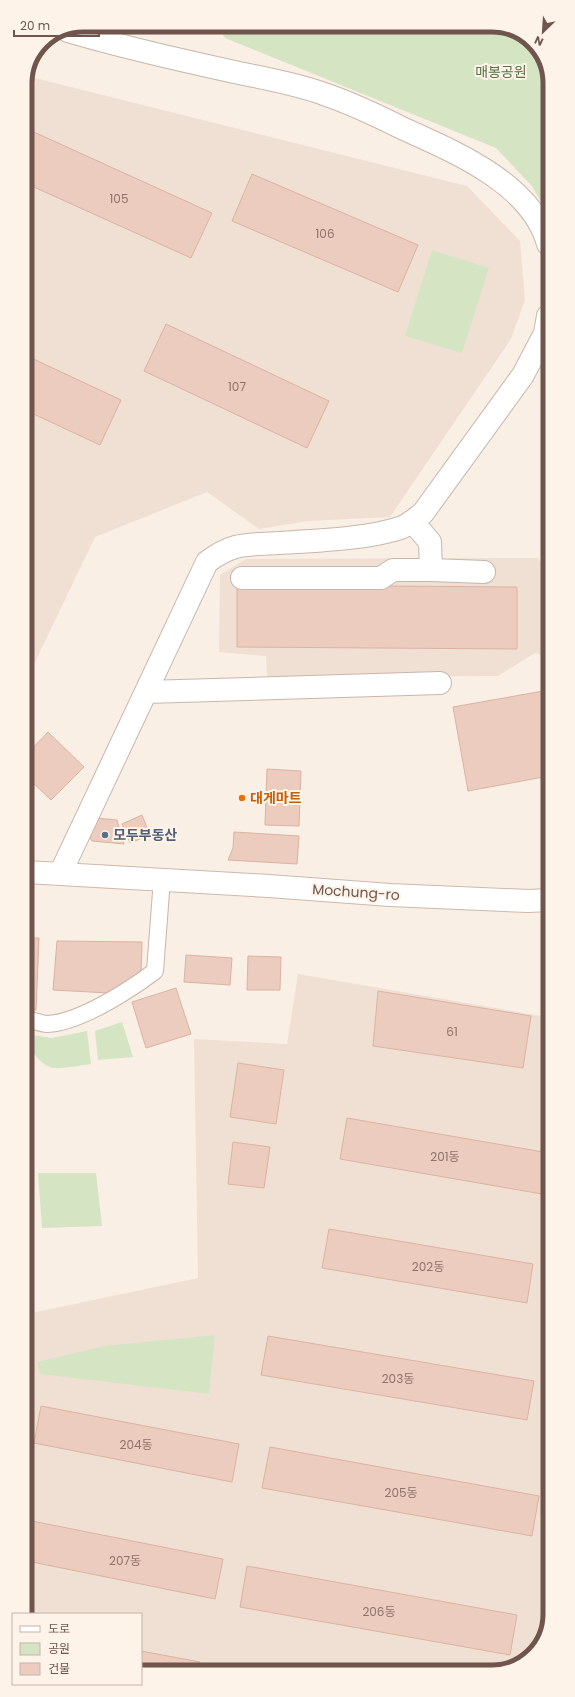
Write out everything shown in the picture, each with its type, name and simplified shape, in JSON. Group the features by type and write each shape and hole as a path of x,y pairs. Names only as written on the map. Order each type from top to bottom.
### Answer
{"street":[{"path":"74,33 122,47 323,93 451,151 499,179 529,207 543,229"},
{"path":"61,872 207,562 222,551 242,545 371,535 402,528 423,513 524,375 543,338"},
{"path":"412,521 430,542 431,570"},
{"path":"242,578 381,578 393,570 484,572"},
{"path":"146,692 440,682"},
{"name":"Mochung-ro","path":"32,872 61,872 390,895 528,901 543,900"}],"lane":[{"path":"32,1020 46,1024 73,1018 134,986 154,971 162,879"}],"shaded area":[{"path":"33,77 467,186 520,241 525,300 511,339 390,517 308,521 259,529 207,492 95,537 32,668"},
{"path":"538,558 543,565 543,655 535,653 498,676 267,677 266,656 219,652 220,575 246,559"},
{"path":"298,974 543,1016 543,1614 538,1637 528,1650 511,1661 499,1665 142,1665 142,1613 32,1613 32,1313 198,1278 194,1039 287,1044"}],"green space":[{"name":"매봉공원","path":"221,32 495,32 511,36 523,43 523,52 532,52 539,64 543,76 543,205 531,185 496,148 225,38"},
{"path":"432,250 489,268 462,353 405,336"},
{"path":"122,1022 133,1057 98,1060 95,1031"},
{"path":"87,1031 91,1064 54,1068 44,1064 32,1051 32,1035 52,1038"},
{"path":"38,1173 96,1173 102,1226 42,1228"},
{"path":"215,1335 209,1394 40,1374 37,1362 104,1346"}],"building":[{"path":"32,131 212,213 191,258 32,186"},
{"path":"252,174 418,245 398,292 232,221"},
{"path":"166,324 329,401 307,448 144,371"},
{"path":"32,358 121,400 100,445 32,413"},
{"path":"237,585 517,587 517,649 237,647"},
{"path":"543,691 543,777 468,791 453,707"},
{"path":"48,732 84,767 51,800 32,782 32,749"},
{"path":"267,769 301,771 299,826 265,825"},
{"path":"142,815 150,835 130,843 122,824"},
{"name":"모두부동산","path":"96,818 117,820 124,844 92,841 85,830"},
{"path":"234,832 299,836 297,864 228,860 233,848"},
{"path":"32,938 39,938 36,1010 32,1010"},
{"path":"57,941 142,942 141,975 109,993 53,990"},
{"path":"186,955 232,958 230,985 184,982"},
{"path":"248,956 281,957 280,990 247,990"},
{"path":"176,988 191,1034 146,1048 132,1002"},
{"path":"378,991 531,1016 523,1068 373,1046"},
{"path":"238,1063 284,1070 276,1124 230,1117"},
{"path":"347,1118 543,1152 543,1188 542,1194 340,1159"},
{"path":"233,1142 270,1147 264,1188 228,1184"},
{"path":"329,1229 533,1264 527,1303 322,1268"},
{"path":"268,1336 534,1381 527,1420 261,1375"},
{"path":"41,1406 239,1444 232,1482 34,1443"},
{"path":"270,1447 539,1496 532,1536 262,1488"},
{"path":"32,1521 223,1559 215,1599 32,1562"},
{"path":"247,1566 517,1615 510,1655 240,1607"},
{"path":"142,1651 200,1662 199,1665 142,1665"}],"place":[{"name":"대게마트","path":"242,798"},
{"name":"모두부동산","path":"105,835"}]}
